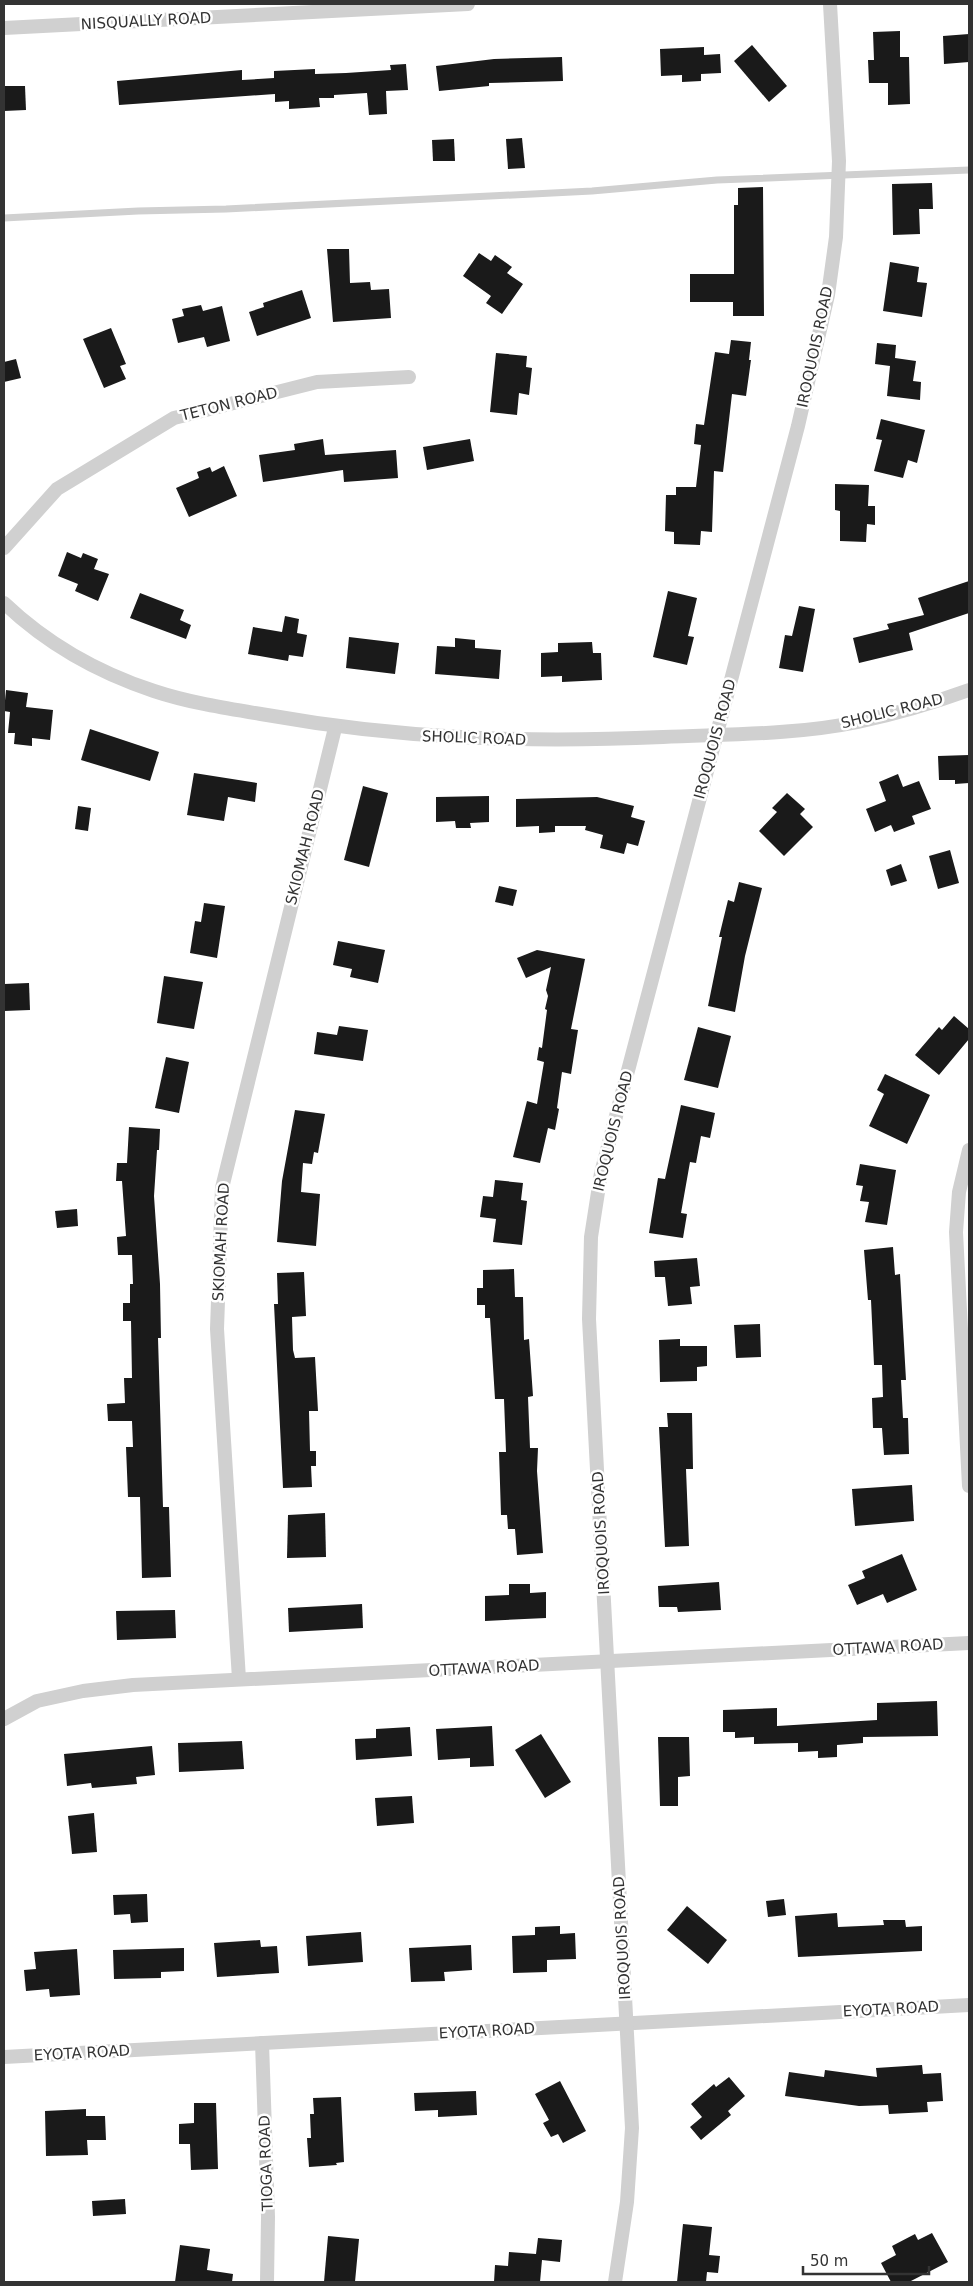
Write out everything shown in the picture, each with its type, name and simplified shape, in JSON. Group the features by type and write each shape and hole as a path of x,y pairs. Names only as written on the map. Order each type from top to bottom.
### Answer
{"street":[{"name":"NISQUALLY ROAD","path":"4,28 468,4"},
{"name":"IROQUOIS ROAD","path":"616,2282 627,2202 632,2128 589,1318 591,1237 601,1174 798,426 828,295 836,237 838,177 830,4"},
{"name":"TETON ROAD","path":"4,548 57,489 174,418 317,382 409,377"},
{"name":"SHOLIC ROAD","path":"4,603 55,644 106,672 156,692 241,711 335,728 417,736 495,740 598,740 785,731 856,722 930,704 969,690"},
{"name":"SKIOMAH ROAD","path":"239,1679 217,1329 222,1188 335,728"},
{"path":"969,1150 959,1192 956,1232 969,1486"},
{"name":"OTTAWA ROAD","path":"4,1719 37,1702 83,1691 133,1686 239,1679 969,1643"},
{"name":"EYOTA ROAD","path":"4,2057 969,2005"},
{"name":"TIOGA ROAD","path":"262,2043 268,2217 266,2282"}],"lane":[{"path":"4,218 592,191 717,180 838,177 969,170"}],"building":[{"path":"900,31 900,57 909,57 910,104 888,105 888,83 869,83 868,60 874,60 873,32"},
{"path":"969,34 969,62 944,64 943,36"},
{"path":"752,45 787,86 769,102 734,61"},
{"path":"704,47 704,55 720,54 721,73 701,74 701,81 682,82 682,75 661,76 660,49"},
{"path":"562,57 563,81 489,83 489,86 439,91 436,66 494,59"},
{"path":"406,64 408,90 386,91 387,114 369,115 367,93 334,95 334,98 319,98 320,107 289,109 289,101 275,102 275,94 119,105 117,81 242,70 242,80 274,78 274,71 315,69 315,74 346,73 391,70 390,65"},
{"path":"4,86 25,86 26,110 4,111"},
{"path":"522,138 525,168 508,169 506,139"},
{"path":"454,139 455,161 433,161 432,140"},
{"path":"932,183 933,209 919,209 920,234 893,235 892,184"},
{"path":"763,187 764,316 733,316 733,302 690,302 690,274 734,274 734,205 738,205 738,188"},
{"path":"327,249 349,249 350,283 370,282 371,290 389,289 391,318 333,322"},
{"path":"479,253 491,261 495,255 512,267 507,273 523,284 502,314 486,303 491,296 463,276"},
{"path":"890,262 919,267 917,282 927,283 922,317 883,311"},
{"path":"302,290 311,318 257,336 249,312 264,307 263,303"},
{"path":"201,305 203,311 222,306 230,341 207,347 204,337 178,343 172,319 184,316 182,309"},
{"path":"111,328 126,364 120,366 126,379 104,388 83,339"},
{"path":"731,340 751,342 749,360 751,360 746,396 732,394 723,472 714,471 712,532 701,531 700,545 674,544 674,532 665,531 666,495 676,495 676,487 696,487 701,445 694,444 696,424 704,425 715,352 729,354"},
{"path":"877,343 896,345 895,358 916,361 913,381 921,382 920,400 887,396 890,366 875,364"},
{"path":"496,353 527,356 526,367 532,368 529,395 519,393 517,415 490,412"},
{"path":"16,359 21,378 4,382 4,362"},
{"path":"881,419 925,430 917,463 908,460 903,478 874,471 882,440 876,439"},
{"path":"323,439 325,455 396,450 398,478 344,482 343,470 263,482 259,455 295,450 294,444"},
{"path":"470,439 474,461 427,470 423,447"},
{"path":"224,466 237,496 189,517 176,488 199,478 197,472 210,467 212,472"},
{"path":"835,484 869,485 868,506 875,506 875,525 867,524 866,542 840,541 840,511 835,510"},
{"path":"67,552 81,558 83,553 98,559 94,569 109,574 98,601 75,591 78,584 58,576"},
{"path":"969,581 969,613 909,633 913,650 859,663 853,638 889,629 887,624 924,615 918,598"},
{"path":"668,591 697,598 688,636 694,637 687,665 653,657"},
{"path":"140,593 184,610 180,620 191,625 186,639 130,618"},
{"path":"799,606 815,609 803,672 779,668 785,635 792,636"},
{"path":"285,616 299,619 297,633 307,635 303,657 289,655 288,661 248,654 253,627 282,632"},
{"path":"349,637 399,643 395,674 346,668"},
{"path":"455,638 475,640 475,648 501,650 499,679 435,674 437,646 455,647"},
{"path":"592,642 593,653 601,653 602,680 562,682 562,676 541,677 541,653 558,652 558,643"},
{"path":"6,690 28,693 26,707 53,710 50,740 32,738 32,746 14,744 15,733 8,733 10,712 4,711"},
{"path":"90,729 159,752 150,781 81,760"},
{"path":"969,755 969,783 955,784 955,780 939,780 938,756"},
{"path":"194,773 257,783 255,802 228,797 224,821 187,815"},
{"path":"898,774 903,787 919,781 931,809 912,816 915,824 894,832 891,825 875,832 866,809 886,801 879,782"},
{"path":"363,786 388,793 369,867 344,860"},
{"path":"787,793 805,809 800,814 813,827 784,856 759,831 777,812 772,808"},
{"path":"489,796 489,822 470,823 471,828 456,828 455,821 436,822 436,797"},
{"path":"597,797 634,806 631,817 645,821 638,846 627,843 624,854 600,848 603,835 585,830 586,826 555,826 555,832 539,833 539,826 516,827 516,799"},
{"path":"78,806 91,808 88,831 75,829"},
{"path":"950,850 959,883 938,889 929,856"},
{"path":"901,864 907,881 891,886 886,870"},
{"path":"739,882 762,888 745,956 735,1012 708,1006 722,937 719,937 728,900 734,902"},
{"path":"499,886 517,890 513,906 495,902"},
{"path":"204,903 225,906 217,958 190,953 195,921 201,922"},
{"path":"338,941 385,950 378,983 350,977 352,969 333,965"},
{"path":"537,950 585,959 571,1029 578,1030 571,1074 562,1072 555,1130 548,1128 540,1163 513,1157 527,1101 537,1104 544,1062 537,1060 539,1047 542,1048 548,996 546,990 551,967 526,978 517,958"},
{"path":"164,976 203,982 194,1029 157,1023"},
{"path":"29,983 30,1010 4,1011 4,984"},
{"path":"954,1016 969,1029 969,1039 939,1075 915,1055 939,1027 942,1030"},
{"path":"339,1026 368,1030 363,1061 314,1054 317,1032 337,1035"},
{"path":"698,1027 731,1036 718,1088 684,1080"},
{"path":"166,1057 189,1062 179,1113 155,1108"},
{"path":"885,1074 930,1095 907,1144 869,1126 884,1094 877,1090"},
{"path":"681,1105 715,1113 710,1138 701,1136 696,1163 690,1162 681,1213 687,1214 683,1238 649,1233 658,1178 665,1179"},
{"path":"295,1110 325,1114 318,1153 314,1152 312,1164 303,1163 301,1192 320,1194 316,1246 277,1242 282,1181"},
{"path":"129,1127 160,1129 154,1196 160,1284 161,1338 158,1338 163,1507 169,1507 171,1577 142,1578 140,1497 128,1497 126,1447 133,1447 132,1421 108,1421 107,1404 125,1403 124,1378 132,1378 131,1321 123,1321 123,1303 130,1303 130,1284 133,1284 132,1255 118,1255 117,1237 126,1236 122,1181 116,1181 117,1163 127,1163"},
{"path":"860,1164 896,1170 887,1225 865,1222 869,1202 860,1201 863,1186 856,1185"},
{"path":"495,1180 523,1183 521,1200 527,1201 522,1245 493,1242 496,1219 480,1217 483,1196 493,1197"},
{"path":"77,1209 78,1226 57,1228 55,1211"},
{"path":"893,1247 895,1275 900,1274 906,1380 901,1380 903,1418 908,1418 909,1454 884,1455 882,1428 873,1428 872,1398 883,1397 882,1365 874,1365 871,1300 868,1300 864,1250"},
{"path":"697,1258 700,1286 690,1287 692,1304 668,1306 665,1277 655,1277 654,1261"},
{"path":"514,1269 515,1297 523,1297 524,1340 529,1339 533,1396 528,1397 530,1448 538,1448 537,1471 543,1553 517,1555 515,1529 508,1529 507,1515 501,1515 499,1452 506,1452 504,1399 495,1399 490,1318 485,1318 485,1305 477,1305 477,1288 483,1288 483,1270"},
{"path":"304,1272 306,1316 292,1317 293,1350 295,1358 315,1357 318,1411 309,1411 310,1451 316,1451 316,1466 311,1466 312,1487 283,1488 274,1304 278,1304 277,1273"},
{"path":"760,1324 761,1357 736,1358 734,1325"},
{"path":"680,1339 680,1346 707,1346 707,1366 697,1367 697,1381 660,1382 659,1340"},
{"path":"667,1413 692,1413 693,1469 686,1469 689,1546 665,1547 659,1427 668,1427"},
{"path":"912,1485 914,1521 855,1526 852,1489"},
{"path":"325,1513 326,1557 287,1558 288,1515"},
{"path":"902,1554 917,1590 887,1603 883,1594 857,1605 848,1585 865,1578 862,1571"},
{"path":"719,1582 721,1610 678,1612 677,1607 659,1607 658,1586"},
{"path":"509,1584 530,1584 530,1593 546,1592 546,1618 485,1621 485,1596 509,1595"},
{"path":"362,1604 363,1628 289,1632 288,1608"},
{"path":"175,1610 176,1638 117,1640 116,1611"},
{"path":"937,1701 938,1736 863,1737 863,1743 837,1745 837,1757 818,1758 818,1751 798,1752 798,1743 754,1744 754,1737 735,1738 735,1732 723,1732 723,1710 777,1708 777,1726 877,1720 877,1703"},
{"path":"492,1726 494,1766 470,1767 470,1758 438,1760 436,1729"},
{"path":"410,1727 412,1756 356,1760 355,1739 376,1738 376,1729"},
{"path":"541,1734 571,1782 545,1798 515,1750"},
{"path":"658,1737 689,1737 690,1776 678,1777 678,1806 660,1806"},
{"path":"242,1741 244,1769 179,1772 178,1743"},
{"path":"152,1746 155,1775 136,1777 137,1784 92,1788 91,1783 67,1786 64,1754"},
{"path":"412,1796 414,1823 377,1826 375,1798"},
{"path":"94,1813 97,1852 72,1854 68,1816"},
{"path":"147,1894 148,1922 131,1923 130,1914 114,1915 113,1895"},
{"path":"784,1899 786,1915 768,1917 766,1901"},
{"path":"687,1906 727,1940 708,1964 667,1930"},
{"path":"837,1913 838,1927 884,1925 883,1920 905,1920 906,1927 922,1926 922,1951 798,1957 795,1916"},
{"path":"560,1926 560,1934 575,1933 576,1959 547,1960 547,1972 513,1973 512,1936 535,1935 535,1927"},
{"path":"361,1932 363,1962 308,1966 306,1936"},
{"path":"260,1940 261,1947 277,1946 279,1973 217,1977 214,1943"},
{"path":"471,1945 472,1970 444,1972 445,1981 411,1982 409,1948"},
{"path":"184,1948 184,1971 161,1972 161,1978 114,1979 113,1950"},
{"path":"77,1949 80,1995 50,1997 49,1989 26,1991 24,1970 36,1969 34,1952"},
{"path":"922,2065 923,2074 941,2073 943,2101 927,2102 928,2112 889,2114 888,2105 859,2106 785,2096 789,2072 824,2077 825,2070 877,2077 876,2068"},
{"path":"729,2077 745,2096 728,2111 731,2115 701,2140 690,2127 702,2117 691,2104 714,2084 716,2087"},
{"path":"560,2081 586,2131 563,2143 558,2134 551,2137 543,2123 549,2120 535,2094"},
{"path":"476,2091 477,2115 438,2117 438,2110 415,2111 414,2093"},
{"path":"341,2097 344,2162 336,2163 337,2165 309,2167 307,2138 311,2138 310,2114 314,2114 313,2098"},
{"path":"194,2103 216,2103 218,2169 191,2170 190,2144 179,2144 179,2124 194,2123"},
{"path":"86,2109 86,2116 105,2116 106,2140 87,2140 88,2155 46,2156 45,2111"},
{"path":"125,2199 126,2214 93,2216 92,2201"},
{"path":"683,2224 712,2227 709,2255 720,2256 718,2273 707,2272 706,2282 677,2282"},
{"path":"932,2233 948,2262 909,2282 891,2282 881,2263 896,2255 892,2246 915,2234 918,2240"},
{"path":"328,2236 359,2239 355,2282 324,2282"},
{"path":"538,2238 562,2240 560,2262 542,2260 540,2282 494,2282 495,2265 508,2266 509,2252 536,2254"},
{"path":"180,2245 210,2249 207,2270 233,2274 232,2282 175,2282"}]}
